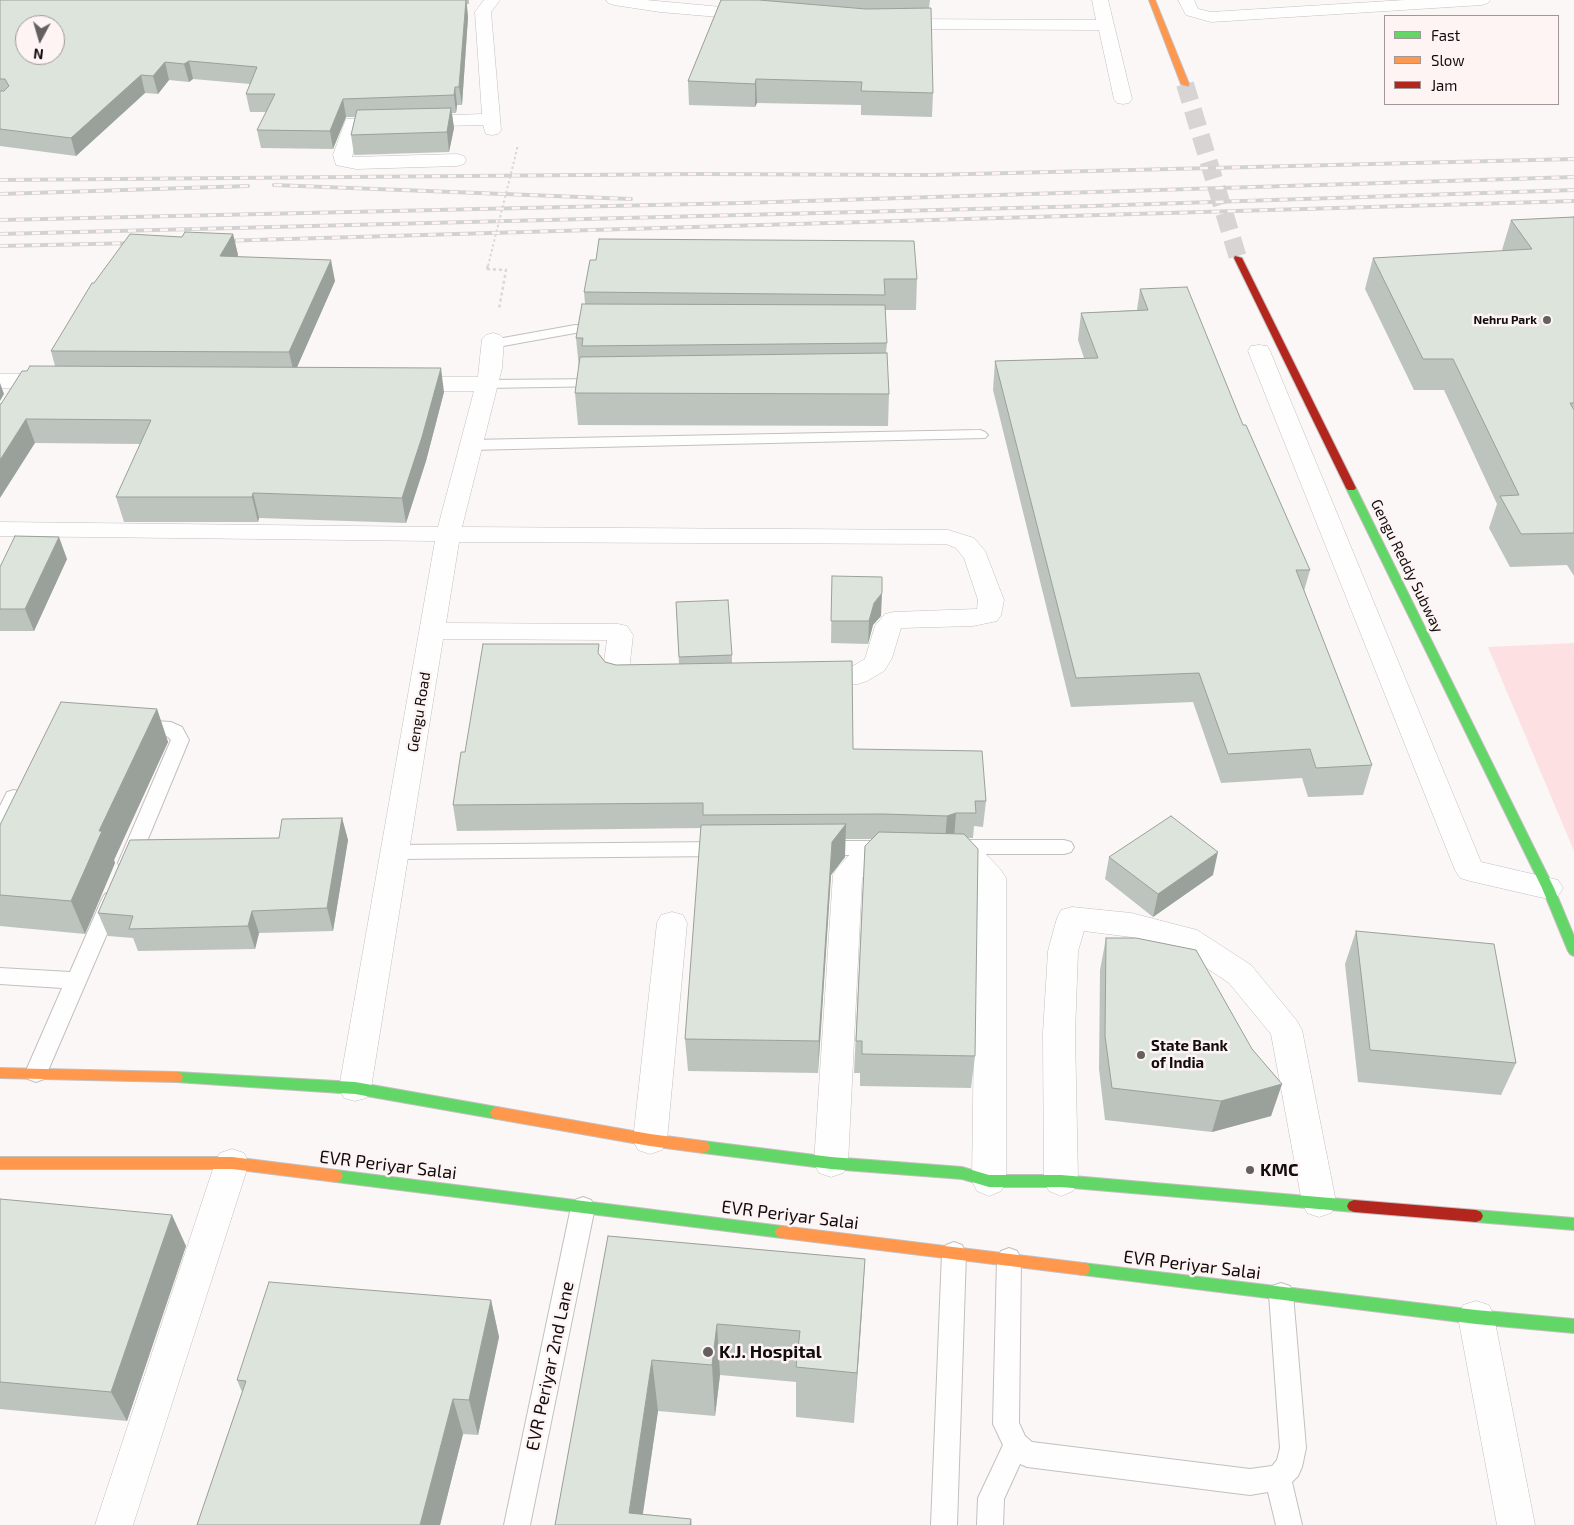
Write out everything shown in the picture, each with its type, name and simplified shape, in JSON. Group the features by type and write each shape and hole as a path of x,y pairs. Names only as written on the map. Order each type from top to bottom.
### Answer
{"main road":[{"path":"1152,0 1185,84"},
{"name":"Gengu Reddy Subway","path":"1238,258 1548,888 1574,952"},
{"path":"0,1073 140,1075 355,1088 650,1140 831,1163 962,1173 989,1181 1061,1181 1574,1224"},
{"name":"EVR Periyar Salai","path":"0,1163 232,1163 1281,1294 1476,1317 1574,1326"}],"street":[{"path":"614,0 660,7 767,16"},
{"path":"1100,0 1124,99"},
{"path":"1186,0 1192,12 1211,17 1482,0"},
{"path":"458,160 356,163 343,162 342,156 352,123 491,125 488,6 464,10"},
{"path":"874,24 1012,23 1107,25"},
{"name":"Gengu Road","path":"355,1088 448,534 491,368 493,342"},
{"path":"1259,351 1470,870 1548,888"},
{"path":"0,381 72,382"},
{"path":"12,401 25,381"},
{"path":"387,384 486,384"},
{"path":"0,529 948,537 965,543 976,556 991,600 988,615 973,618 894,620 888,626 875,666 858,675 789,676"},
{"path":"432,631 618,632 620,635 616,677 618,680 660,679"},
{"path":"831,1163 848,875 870,852 969,855 991,878 989,1181"},
{"path":"1061,1181 1059,1033 1063,951 1072,918 1131,925 1186,938 1240,974 1286,1030 1319,1202"},
{"path":"650,1140 672,923"},
{"path":"114,1525 232,1163"},
{"path":"1476,1317 1516,1525"}],"lane":[{"path":"493,342 575,329 614,329"},
{"path":"486,384 622,383"},
{"path":"470,445 980,435"},
{"path":"36,1073 180,740 175,732 164,728 117,724"},
{"path":"0,825 21,784"},
{"path":"796,848 1064,847"},
{"path":"396,852 747,849"},
{"path":"0,976 77,981"},
{"name":"EVR Periyar 2nd Lane","path":"517,1525 583,1207"},
{"path":"944,1525 954,1253"},
{"path":"1010,1259 1006,1424 1016,1445 1027,1454 1056,1458 1250,1482 1278,1478 1289,1467 1293,1448 1281,1294"},
{"path":"990,1525 991,1498 1016,1445"},
{"path":"1278,1478 1289,1525"}],"path":[{"path":"493,342 506,270 487,269 518,145"}],"shaded area":[{"path":"1574,643 1574,851 1488,647"}],"building":[{"path":"0,0 466,0 459,87 455,87 454,95 343,99 330,131 257,130 275,94 246,94 257,67 189,61 184,64 165,62 153,76 141,75 71,138 0,129 0,91 4,91 9,86 5,79 0,79"},
{"path":"721,0 759,0 866,9 931,8 933,93 861,91 862,82 756,79 755,84 688,81"},
{"path":"451,108 447,132 351,135 357,110"},
{"path":"1574,217 1574,403 1570,403 1574,410 1574,533 1521,534 1500,496 1519,495 1453,359 1423,359 1373,258 1532,249 1511,220"},
{"path":"185,232 233,234 220,256 331,260 289,352 51,351 92,283 94,283 130,234 182,237"},
{"path":"599,239 914,241 917,279 884,279 885,295 584,292 590,260 596,260"},
{"path":"1187,287 1243,425 1246,425 1310,570 1296,570 1372,765 1316,768 1310,749 1228,754 1199,673 1076,678 995,361 1098,358 1081,313 1148,310 1140,289"},
{"path":"582,304 885,305 887,343 582,346 583,338 576,338"},
{"path":"887,353 889,394 575,393 580,357"},
{"path":"30,366 441,368 422,437 402,498 253,493 252,497 116,497 151,420 26,419 0,460 0,404 22,371 27,371"},
{"path":"15,536 59,537 25,609 0,609 0,567"},
{"path":"832,576 882,577 882,593 874,603 869,621 831,621"},
{"path":"728,600 732,655 679,657 676,602"},
{"path":"483,644 599,644 598,653 605,662 616,665 852,661 853,749 982,751 986,801 975,801 976,813 956,813 947,816 883,814 703,815 703,803 453,805 461,752 465,752"},
{"path":"61,702 157,709 99,831 102,831 71,901 0,895 0,825"},
{"path":"1171,816 1218,852 1158,894 1109,857"},
{"path":"342,818 327,908 252,911 248,926 129,929 133,916 98,913 130,840 279,838 282,819"},
{"path":"846,824 832,842 819,1041 685,1039 701,825"},
{"path":"879,832 964,834 978,849 975,1056 862,1054 862,1041 856,1041 865,846"},
{"path":"1356,931 1494,944 1516,1063 1370,1050"},
{"path":"1106,938 1136,938 1196,950 1252,1049 1282,1084 1221,1101 1112,1088 1105,1036"},
{"path":"0,1199 172,1215 111,1392 0,1382"},
{"path":"608,1236 865,1259 857,1373 796,1367 800,1331 717,1324 712,1365 652,1360 629,1513 691,1519 690,1525 555,1525"},
{"path":"269,1282 491,1300 469,1400 453,1399 420,1525 197,1525 246,1381 237,1380"}],"tunnel":[{"path":"1185,84 1238,258"}],"railway":[{"path":"0,180 700,174 929,175 1574,159"},
{"path":"0,220 741,203 1574,177"},
{"path":"274,185 631,199"},
{"path":"0,194 248,186"},
{"path":"0,234 1092,206 1574,190"},
{"path":"220,241 1574,201"},
{"path":"0,246 137,243"}],"traffic: fast":[{"path":"1351,488 1548,888 1574,951"},
{"path":"176,1077 355,1088 497,1113"},
{"path":"703,1147 831,1163 962,1173 989,1181 1061,1181 1354,1206"},
{"path":"336,1176 782,1232"},
{"path":"1476,1216 1574,1224"},
{"path":"1083,1269 1476,1317 1574,1326"}],"traffic: slow":[{"path":"1152,0 1185,84"},
{"path":"0,1073 176,1077"},
{"path":"497,1113 650,1140 703,1147"},
{"path":"0,1163 232,1163 336,1176"},
{"path":"782,1232 1083,1269"}],"traffic: jam":[{"path":"1238,258 1351,488"},
{"path":"1354,1206 1476,1216"}],"place":[{"name":"Nehru Park","path":"1547,320"},
{"name":"State Bank of India","path":"1141,1055"},
{"name":"KMC","path":"1250,1170"},
{"name":"K.J. Hospital","path":"708,1352"}]}
